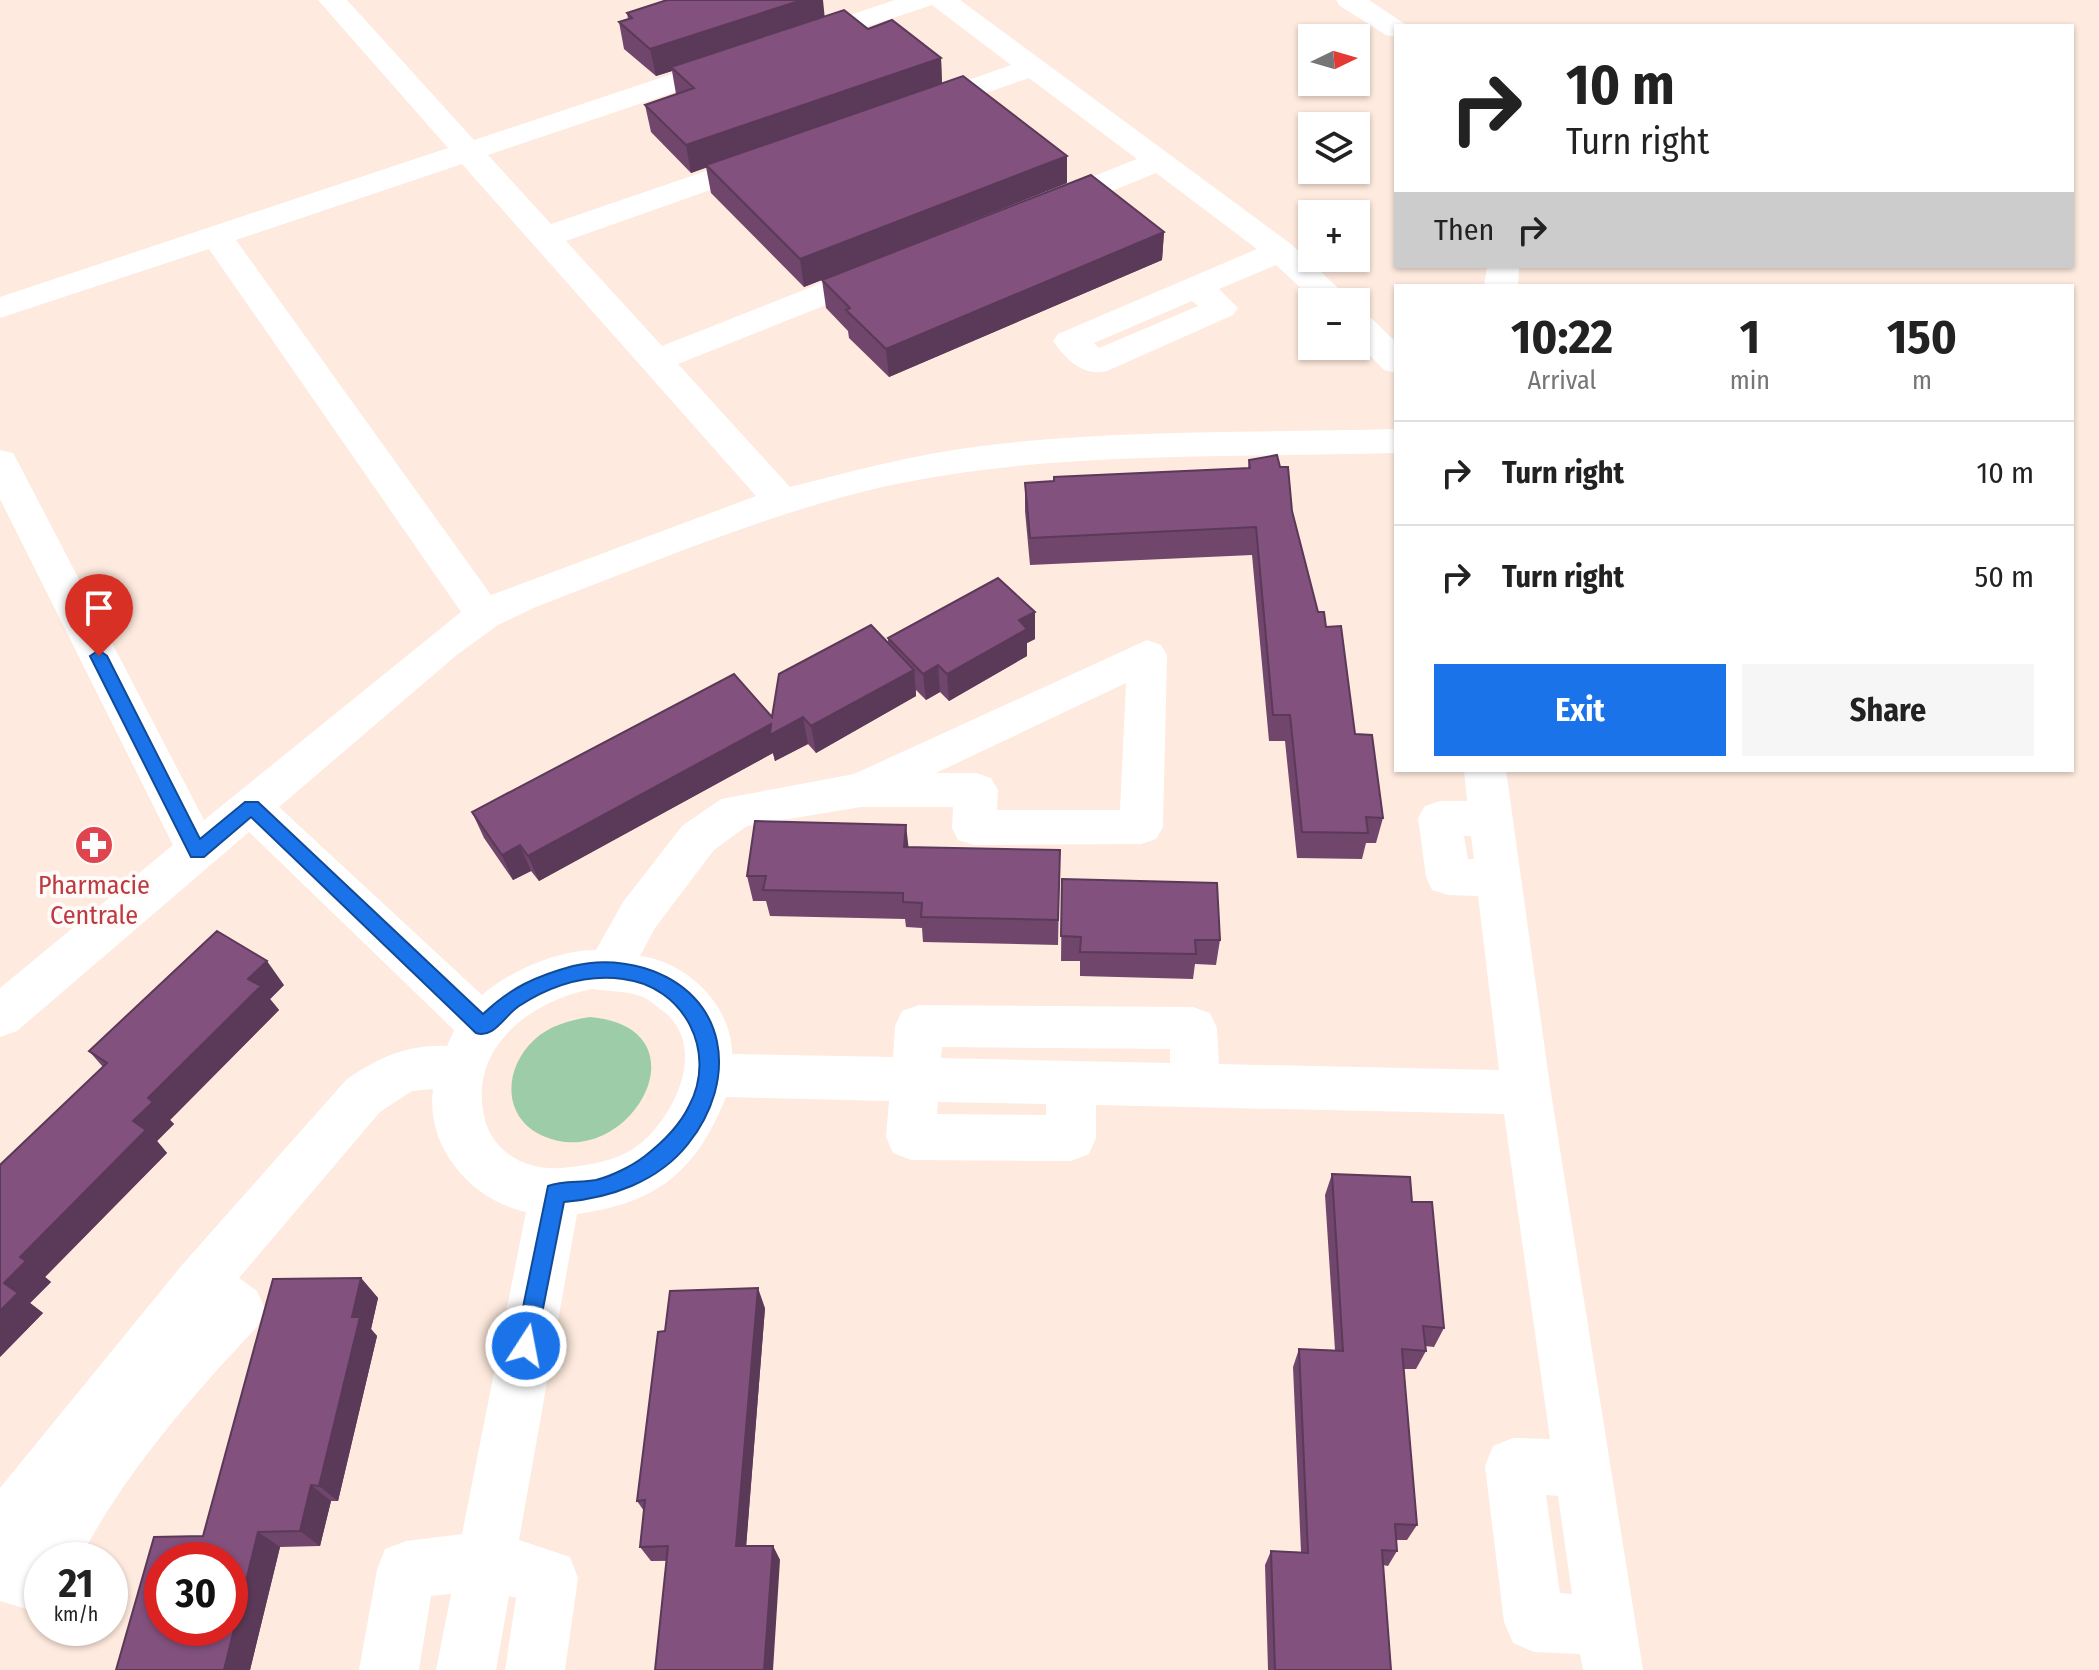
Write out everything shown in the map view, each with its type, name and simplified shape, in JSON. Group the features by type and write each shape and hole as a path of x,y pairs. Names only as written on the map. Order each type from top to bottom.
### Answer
{"street":[{"path":"332,0 465,152 782,502"},
{"path":"1355,1 1394,28"},
{"path":"0,308 710,70 763,60 952,10 1163,164"},
{"path":"900,123 1031,66"},
{"path":"1023,223 1073,195 1191,157 1240,191 1214,202 1268,242 1320,288"},
{"path":"543,238 701,183 790,162"},
{"path":"216,235 484,615"},
{"path":"1196,287 1268,242"},
{"path":"655,361 818,296 902,272"},
{"path":"1370,336 1394,360"},
{"path":"0,1016 444,644 484,615 536,592 782,502 879,476 979,458 1068,450 1394,441"},
{"path":"0,462 198,851"},
{"path":"609,969 639,915 698,838 736,811 861,790 976,790 974,828 1141,827 1147,655 861,790"},
{"path":"1488,794 1526,1093 1583,1468 1513,1466 1534,1622 1610,1648"},
{"path":"251,807 472,1048"},
{"path":"609,969 641,974 655,980 680,995 691,1006 705,1032 710,1075 706,1092 691,1125 666,1153 614,1184 595,1190 555,1193 519,1187 489,1171 468,1146 457,1117 456,1085 472,1048 508,1002 540,983 574,972 609,969"},
{"path":"916,1080 919,1026 1193,1028 1195,1086"},
{"path":"0,1534 201,1283 363,1096 393,1073 472,1048"},
{"path":"710,1075 1526,1093"},
{"path":"466,1670 555,1193"},
{"path":"58,1542 79,1504 127,1433 181,1367 238,1309 201,1283"},
{"path":"389,1670 406,1570 485,1560 549,1578 535,1670"},
{"path":"0,1572 24,1579"}],"green space":[{"path":"590,1017 626,1027 646,1046 651,1070 644,1095 627,1118 603,1135 574,1142 543,1136 530,1128 514,1105 512,1078 517,1065 534,1040 546,1031"}],"building":[{"path":"667,0 802,0 650,49 619,22 632,18 627,13"},
{"path":"844,10 868,29 892,20 941,58 686,145 645,105 694,88 671,67"},
{"path":"963,76 1067,156 800,259 706,165"},
{"path":"1091,175 1164,232 886,349 846,310 850,308 822,280"},
{"path":"1277,455 1280,467 1288,467 1292,511 1318,612 1324,612 1326,627 1341,626 1355,734 1372,735 1383,818 1366,817 1368,833 1302,832 1290,715 1273,715 1256,527 1030,538 1025,483 1054,481 1054,477 1250,468 1249,460"},
{"path":"998,578 1035,612 1019,620 1027,629 947,674 938,665 923,674 888,638"},
{"path":"871,625 914,670 811,726 803,717 770,735 771,724 528,856 520,845 502,855 472,812 734,674 772,717 779,674"},
{"path":"755,821 906,825 904,847 1060,850 1058,920 921,917 922,903 903,902 903,893 763,890 766,876 747,876"},
{"path":"1062,879 1217,883 1220,940 1195,940 1196,954 1080,952 1081,937 1061,936"},
{"path":"217,931 267,961 248,979 261,986 148,1098 153,1102 133,1121 146,1130 20,1257 26,1261 4,1283 18,1293 0,1311 0,1165 107,1063 89,1051"},
{"path":"1332,1174 1410,1177 1412,1202 1432,1202 1444,1328 1423,1326 1426,1351 1402,1349 1417,1525 1395,1524 1397,1551 1382,1550 1391,1670 1275,1670 1271,1551 1308,1553 1299,1349 1343,1351"},
{"path":"361,1278 352,1317 360,1317 319,1486 311,1485 300,1531 258,1532 248,1573 248,1542 153,1542 154,1537 203,1536 273,1279"},
{"path":"758,1288 736,1546 773,1546 764,1670 655,1670 668,1546 640,1547 645,1500 637,1501 658,1332 665,1331 670,1291"},
{"path":"144,1572 144,1646 230,1646 224,1670 116,1670 123,1646 128,1646 128,1628"}],"place":[{"name":"Pharmacie Centrale","path":"94,845"}],"route":[{"path":"99,656 198,851 251,807 483,1027 508,1002 540,983 556,976 592,969 625,971 655,980 680,995 699,1018 709,1046 710,1075 700,1109 680,1139 650,1165 614,1184 595,1190 555,1193 526,1346"}]}
